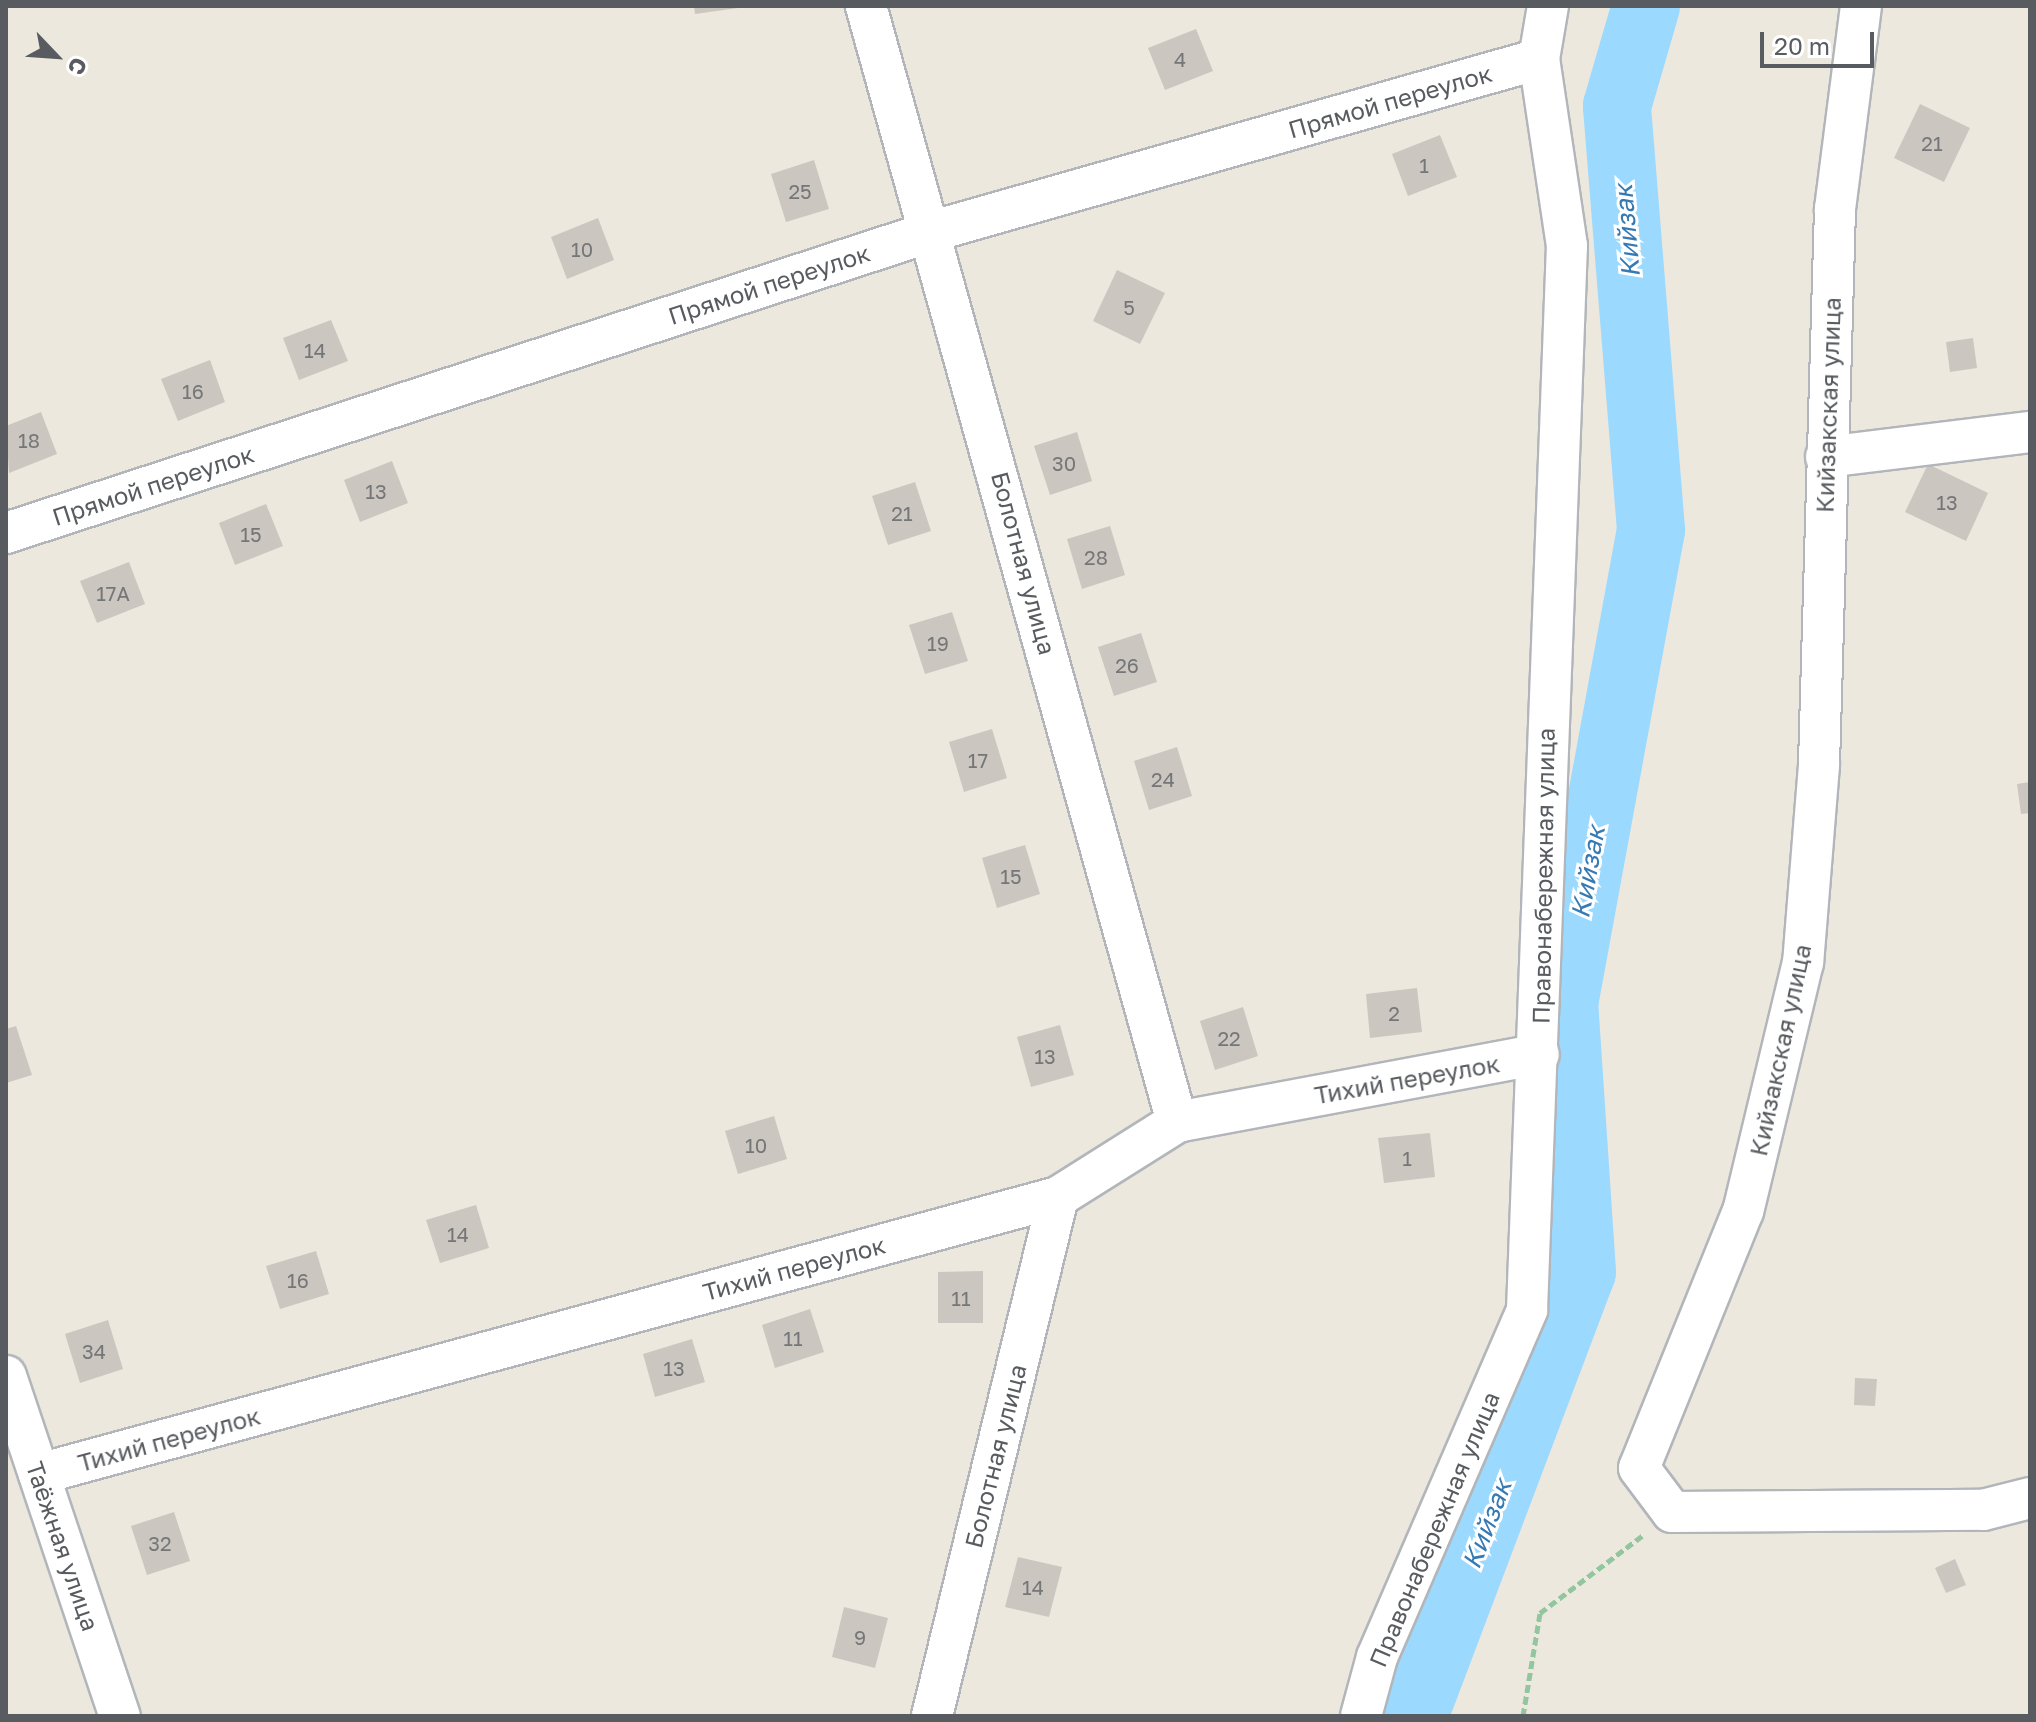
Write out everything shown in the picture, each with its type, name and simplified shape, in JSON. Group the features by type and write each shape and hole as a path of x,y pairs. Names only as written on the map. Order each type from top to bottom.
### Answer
{"street":[{"name":"Болотная улица","path":"866,6 933,231 1177,1122"},
{"name":"Правонабережная улица","path":"1361,1716 1377,1657 1527,1310 1567,246 1539,59 1548,6"},
{"name":"Кийзакская улица","path":"1672,1512 1639,1468 1743,1211 1803,962 1819,765 1835,209 1861,6"},
{"name":"Прямой переулок","path":"6,533 933,231 1539,59"},
{"path":"1826,457 2030,432"},
{"name":"Тихий переулок","path":"39,1474 1058,1197 1177,1122 1539,1054"},
{"name":"Болотная улица","path":"932,1716 1058,1197"},
{"name":"Таёжная улица","path":"6,1376 120,1716"},
{"path":"1672,1512 1983,1510 2030,1498"}],"path":[{"path":"1523,1716 1540,1613 1672,1512"}],"building":[{"path":"694,6 738,6 738,8 695,14"},
{"path":"1196,29 1213,71 1165,90 1148,48"},
{"path":"1920,104 1970,128 1944,182 1894,158"},
{"path":"1440,135 1457,177 1408,196 1392,154"},
{"path":"814,160 829,209 786,222 771,174"},
{"path":"598,218 614,260 567,279 551,237"},
{"path":"1117,270 1165,293 1140,344 1093,321"},
{"path":"331,320 348,361 299,380 283,338"},
{"path":"1973,338 1977,368 1950,372 1946,342"},
{"path":"210,360 225,402 178,421 161,379"},
{"path":"41,412 57,454 9,473 6,426"},
{"path":"1077,432 1092,481 1050,495 1034,446"},
{"path":"392,461 408,503 360,522 344,480"},
{"path":"1928,464 1988,493 1966,541 1905,512"},
{"path":"915,482 931,531 888,545 872,496"},
{"path":"266,504 283,546 235,565 219,523"},
{"path":"1110,526 1125,575 1082,589 1067,539"},
{"path":"129,562 145,604 97,623 80,581"},
{"path":"952,612 968,661 925,674 909,625"},
{"path":"1141,633 1157,682 1114,696 1098,647"},
{"path":"992,729 1007,778 964,792 949,742"},
{"path":"1177,747 1192,796 1149,810 1134,761"},
{"path":"2030,782 2030,813 2021,814 2017,784"},
{"path":"1025,845 1040,894 997,908 982,858"},
{"path":"1417,988 1422,1032 1370,1038 1366,994"},
{"path":"1243,1007 1258,1056 1215,1070 1200,1021"},
{"path":"1060,1025 1074,1075 1031,1087 1017,1037"},
{"path":"16,1026 32,1075 6,1083 6,1029"},
{"path":"774,1116 787,1159 738,1174 725,1131"},
{"path":"1430,1133 1435,1177 1384,1183 1378,1138"},
{"path":"476,1205 489,1248 440,1263 426,1220"},
{"path":"316,1251 329,1294 280,1309 266,1266"},
{"path":"983,1271 983,1323 938,1323 938,1272"},
{"path":"810,1309 824,1352 775,1368 762,1325"},
{"path":"108,1320 123,1369 80,1383 65,1334"},
{"path":"692,1339 705,1382 655,1397 643,1354"},
{"path":"1855,1378 1877,1379 1875,1406 1854,1405"},
{"path":"174,1512 190,1561 147,1575 131,1526"},
{"path":"1018,1557 1062,1567 1049,1617 1005,1607"},
{"path":"1955,1559 1966,1585 1946,1593 1935,1568"},
{"path":"844,1607 888,1618 875,1668 832,1657"}],"waterway":[{"name":"Кийзак","path":"1414,1716 1582,1272 1564,1004 1651,530 1617,106 1646,6"}]}
